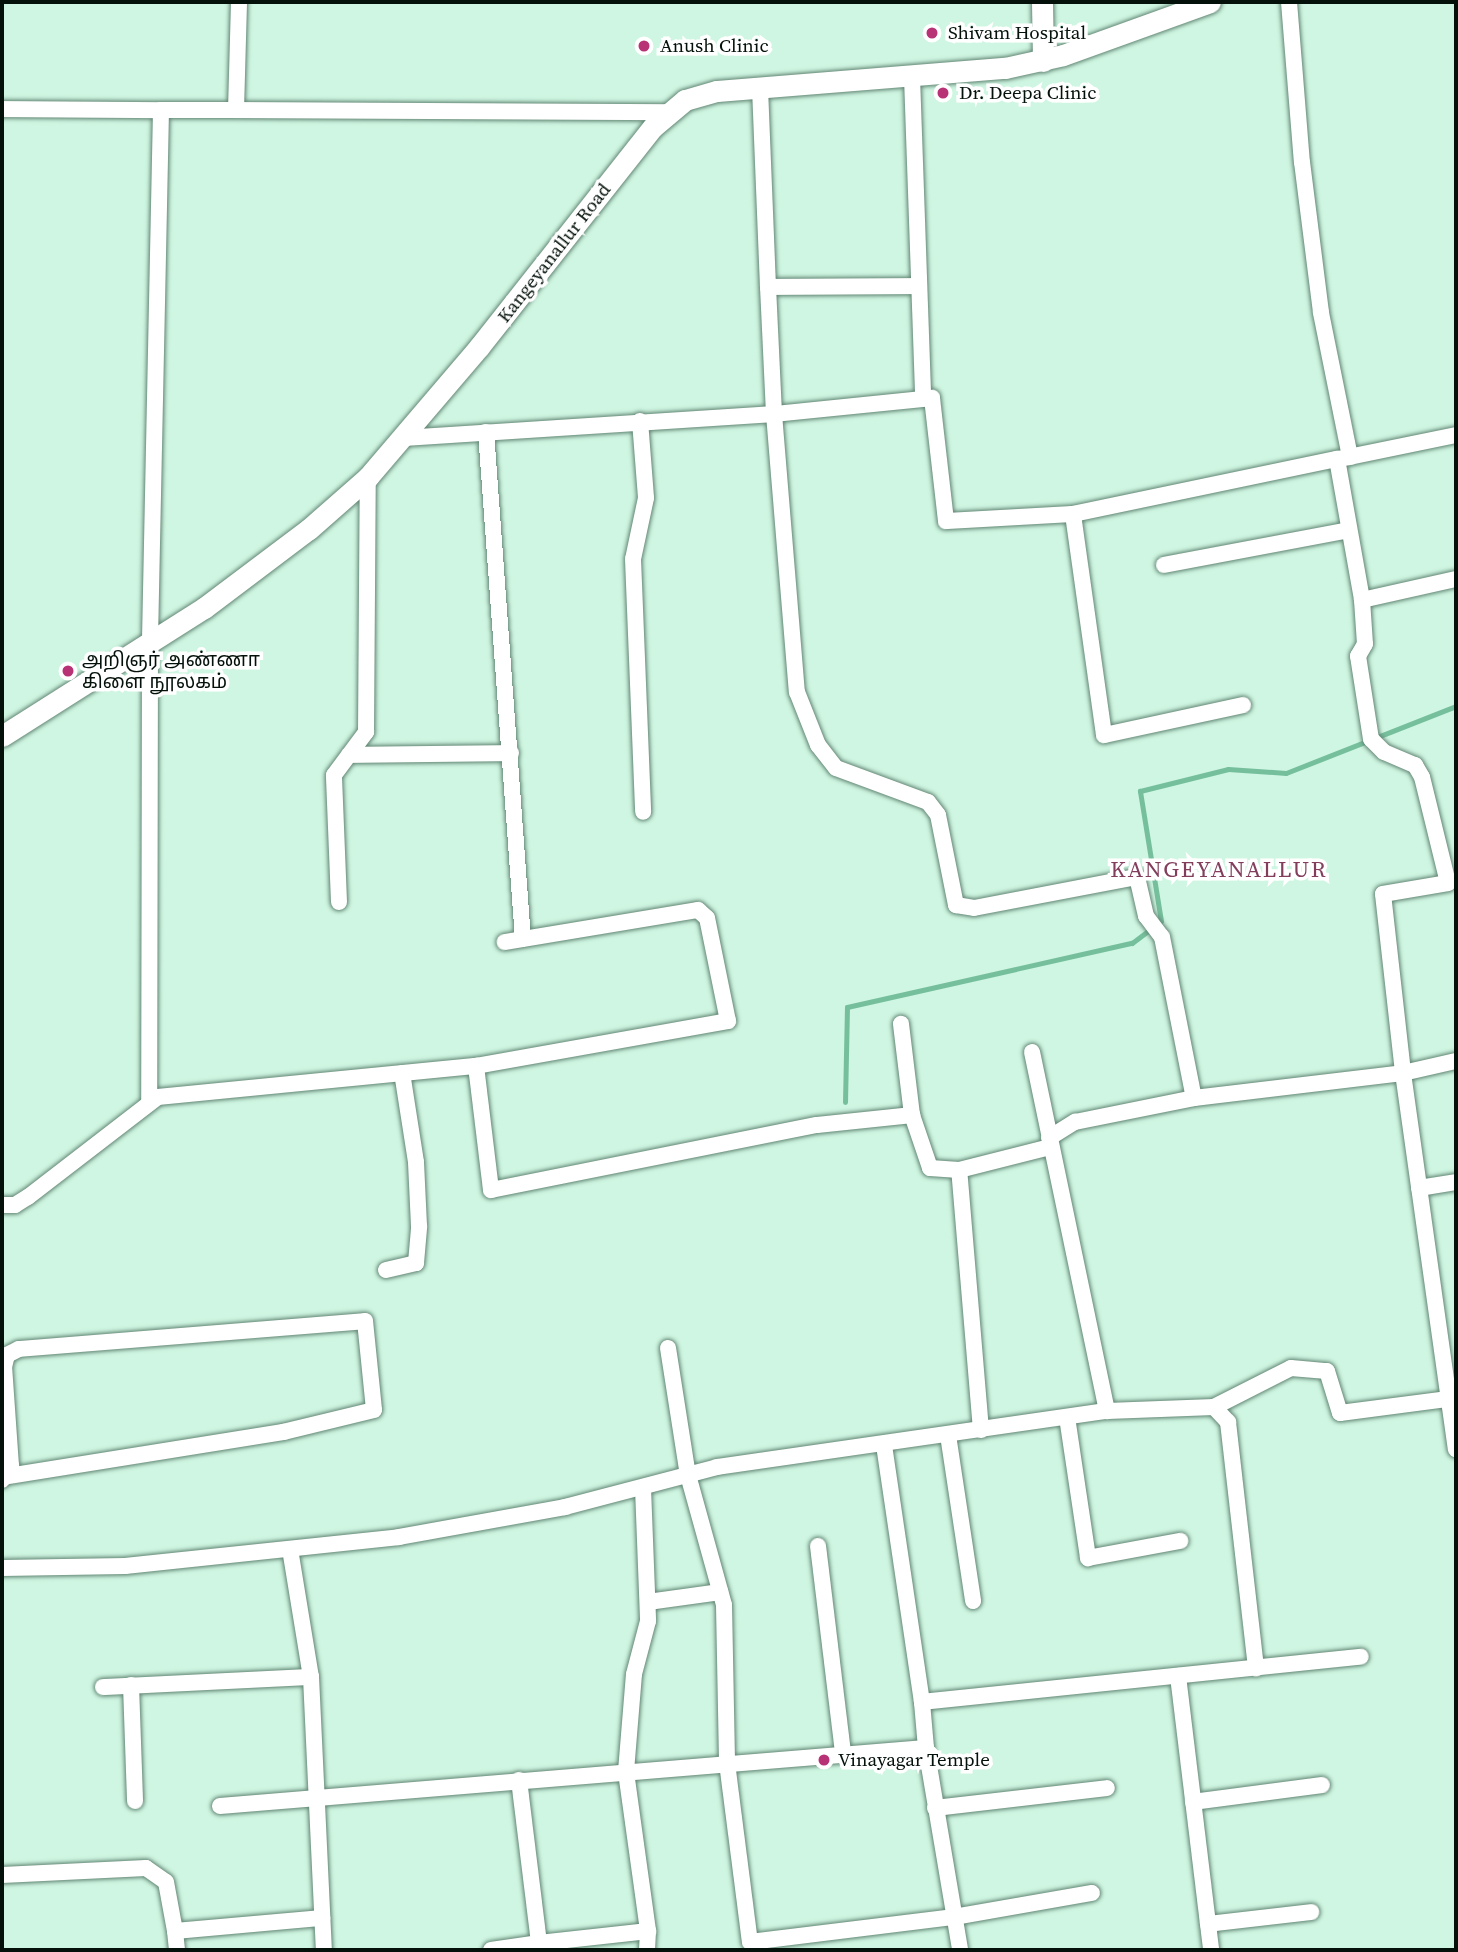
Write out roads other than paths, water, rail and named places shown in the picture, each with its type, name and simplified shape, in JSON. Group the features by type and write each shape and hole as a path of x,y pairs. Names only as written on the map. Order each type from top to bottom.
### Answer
{"street":[{"path":"236,110 239,2"},
{"path":"1042,2 1043,61"},
{"name":"Kangeyanallur Road","path":"2,736 150,641 277,552 368,477 404,438 668,112 700,94 912,77 1043,61 1210,2"},
{"path":"1289,2 1302,162 1343,458 1349,530 1362,600 1365,644 1358,656 1377,745 1415,765 1422,777 1448,883 1382,894 1403,1073 1452,1399 1456,1448"},
{"path":"912,77 923,398"},
{"path":"760,88 774,414 797,692 818,745 836,768 928,802 938,815 956,905 974,908 1137,877 1146,916 1162,936 1194,1098"},
{"path":"2,109 668,112"},
{"path":"149,1102 150,641 161,110"},
{"path":"768,287 919,286"},
{"path":"404,438 774,414 932,398 946,521 1073,514 1456,435"},
{"path":"640,421 646,499 633,559 643,812"},
{"path":"486,432 523,939"},
{"path":"339,902 334,775 366,732 368,477"},
{"path":"1073,514 1104,735 1243,705"},
{"path":"1164,565 1349,530"},
{"path":"1362,600 1456,579"},
{"path":"349,755 511,753"},
{"path":"2,1205 15,1205 28,1197 149,1102 186,1093 476,1066 728,1021 707,918 698,910 505,942"},
{"path":"901,1024 912,1115 930,1168 959,1170 1049,1143 1075,1122 1194,1098 1403,1073 1456,1061"},
{"path":"1032,1052 1107,1411"},
{"path":"476,1066 491,1190 817,1125 912,1115"},
{"path":"386,1270 416,1263 419,1226 416,1162 402,1073"},
{"path":"959,1170 981,1430"},
{"path":"1419,1188 1456,1182"},
{"path":"365,1321 374,1410 283,1432 5,1478 5,1367 7,1355 19,1349 365,1321"},
{"path":"668,1348 688,1475 720,1592 727,1763 750,1946 954,1917 1092,1893"},
{"path":"2,1568 125,1566 290,1549 486,1523 751,1462 1107,1411 1214,1407 1291,1368 1327,1371 1340,1413 1452,1399"},
{"path":"1214,1407 1228,1422 1256,1668"},
{"path":"1067,1417 1088,1558 1180,1541"},
{"path":"948,1435 974,1601"},
{"path":"884,1445 935,1808 960,1950"},
{"path":"643,1488 648,1621 634,1674 626,1772 648,1931 647,1950"},
{"path":"818,1546 843,1754"},
{"path":"290,1549 312,1677 315,1796 324,1950"},
{"path":"648,1602 720,1592"},
{"path":"922,1702 1361,1657"},
{"path":"1178,1676 1211,1950"},
{"path":"103,1686 312,1677"},
{"path":"131,1685 135,1801"},
{"path":"220,1806 315,1796 926,1748"},
{"path":"519,1780 539,1943"},
{"path":"1193,1802 1322,1785"},
{"path":"935,1808 1107,1788"},
{"path":"2,1875 146,1868 166,1882 177,1950"},
{"path":"1208,1924 1311,1912"},
{"path":"175,1931 323,1918"},
{"path":"491,1950 648,1931"}],"waterway":[{"path":"845,1102 847,1007 1132,943 1161,921 1140,791 1228,769 1286,773 1456,706"}],"place":[{"name":"Shivam Hospital","path":"932,33"},
{"name":"Anush Clinic","path":"644,46"},
{"name":"Dr. Deepa Clinic","path":"943,93"},
{"name":"அறிஞர் அண்ணா கிளை நூலகம்","path":"68,671"},
{"name":"Vinayagar Temple","path":"824,1760"}],"district":[{"name":"KANGEYANALLUR","path":"1219,869"}]}
